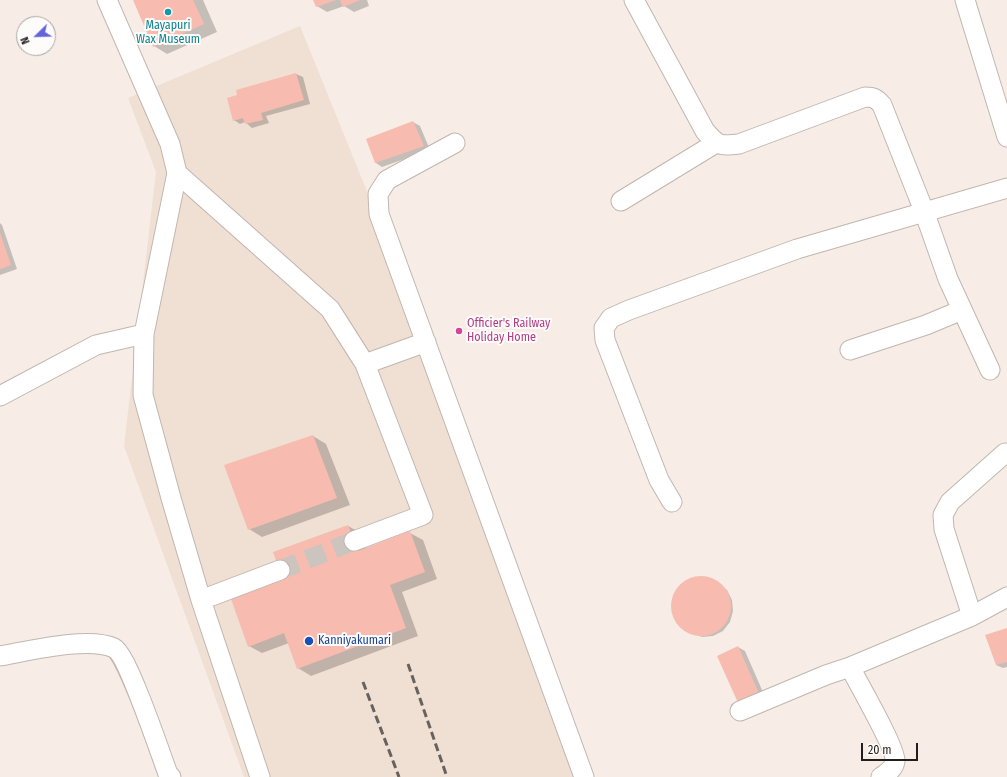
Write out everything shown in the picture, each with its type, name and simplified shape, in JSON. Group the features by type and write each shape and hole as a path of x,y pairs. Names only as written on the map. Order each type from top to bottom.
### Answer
{"street":[{"path":"107,0 170,144 177,173 144,334 143,395 171,498 202,600 260,777"},
{"path":"634,0 705,131 716,143 725,146 739,144 865,97 877,99 882,105 924,211 948,279 990,370"},
{"path":"965,0 1007,137"},
{"path":"621,201 716,143"},
{"path":"455,144 387,180 378,194 379,214 584,777"},
{"path":"177,173 330,309 365,364 423,515 354,541"},
{"path":"672,502 659,480 605,340 604,328 612,318 629,310 797,249 1007,188"},
{"path":"850,350 926,325 962,310"},
{"path":"0,396 96,345 144,334"},
{"path":"365,364 426,342"},
{"path":"972,616 944,529 942,515 950,502 1005,453"},
{"path":"202,600 280,570"},
{"path":"740,711 972,616 1007,597"},
{"path":"0,656 81,643 101,644 116,649 127,666 168,774 171,777"},
{"path":"850,667 892,746 895,761 891,770 881,777"}],"shaded area":[{"path":"300,26 366,189 575,777 244,777 124,446 156,172 128,98"}],"building":[{"name":"Mayapuri Wax Museum","path":"133,0 193,0 204,24 153,47"},
{"path":"313,0 336,0 316,7"},
{"path":"340,0 360,0 343,7"},
{"path":"296,73 304,100 261,113 263,120 245,124 243,118 233,121 227,98 237,95 236,90"},
{"path":"413,121 424,146 375,163 366,139"},
{"path":"0,233 11,265 0,269"},
{"path":"313,435 337,498 248,530 224,465"},
{"path":"348,525 358,551 410,531 425,572 390,585 406,628 297,669 284,633 248,647 231,599 283,580 273,552"},
{"path":"701,576 717,581 722,585 726,590 731,606 726,622 722,627 717,631 701,636 685,631 680,627 676,622 671,606 676,590 680,585 685,581"},
{"path":"1007,628 1007,662 996,665 985,635"},
{"path":"738,646 760,696 739,705 717,656"}],"tunnel":[{"path":"280,570 354,541"}],"railway":[{"path":"408,664 447,777"},
{"path":"363,682 399,777"}],"place":[{"name":"Mayapuri Wax Museum","path":"168,12"},
{"name":"Officier's Railway Holiday Home","path":"459,331"},
{"name":"Kanniyakumari","path":"309,641"}]}
